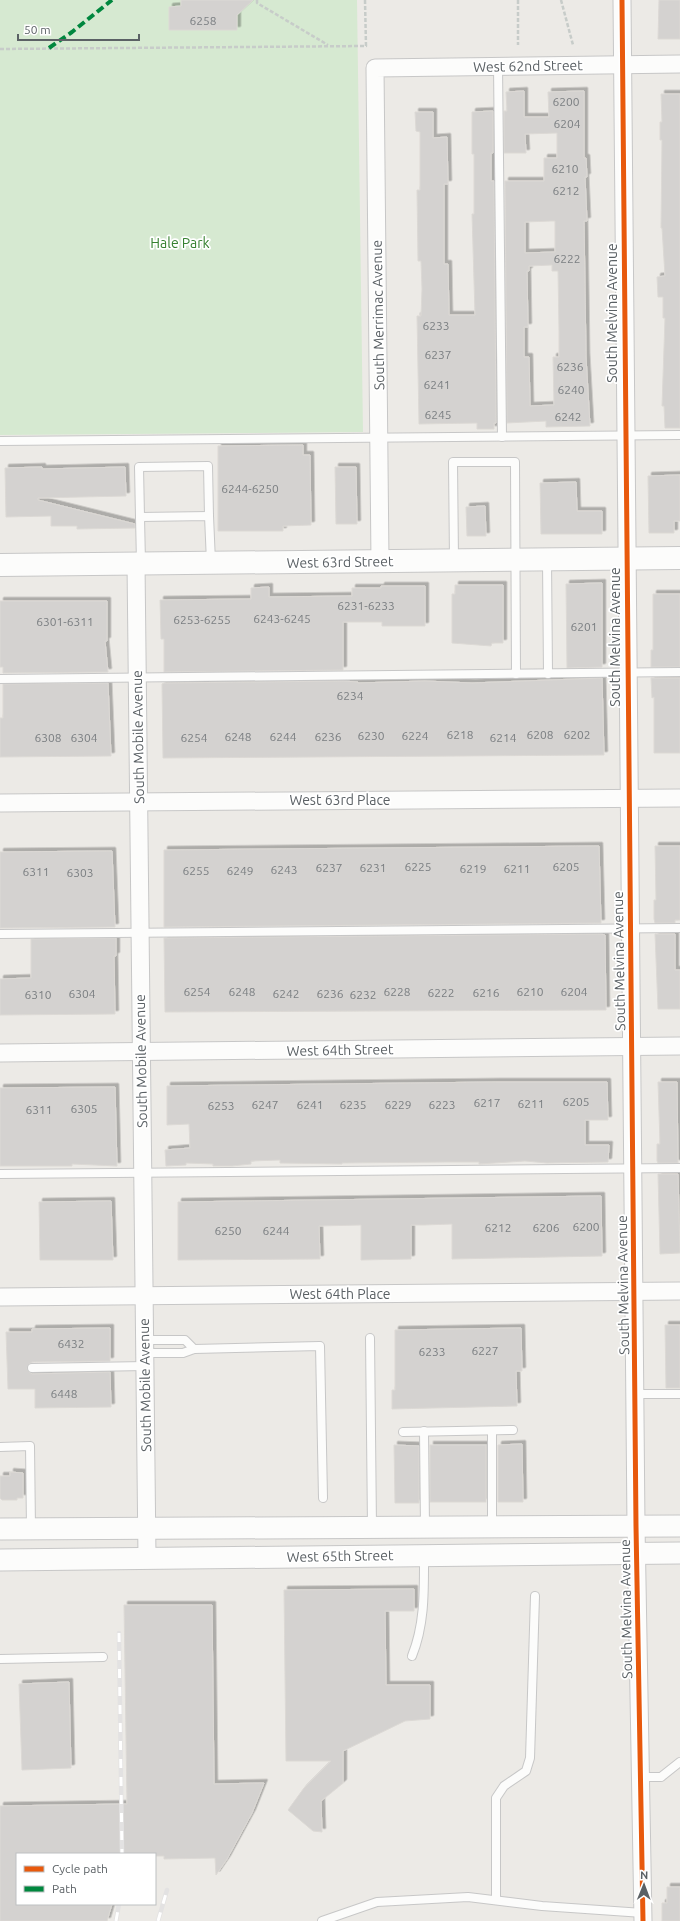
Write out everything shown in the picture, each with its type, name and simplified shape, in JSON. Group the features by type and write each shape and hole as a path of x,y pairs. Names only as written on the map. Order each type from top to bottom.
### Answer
{"main road":[{"name":"West 63rd Street","path":"0,565 680,558"}],"street":[{"name":"South Melvina Avenue","path":"622,0 631,1047 636,1394 636,1526 643,1917"},
{"name":"West 62nd Street","path":"375,68 680,64"},
{"name":"South Merrimac Avenue","path":"375,68 380,561"},
{"name":"South Mobile Avenue","path":"139,564 137,678 147,1558"},
{"name":"West 63rd Place","path":"0,803 680,798"},
{"name":"West 64th Street","path":"0,1053 680,1046"},
{"name":"West 64th Place","path":"0,1297 680,1291"},
{"name":"West 65th Street","path":"0,1529 680,1526"},
{"name":"West 65th Street","path":"0,1560 680,1553"}],"lane":[{"path":"498,66 502,437"},
{"path":"0,442 680,435"},
{"path":"454,560 453,462 515,462 516,674"},
{"path":"139,564 139,467 208,466 211,563"},
{"path":"140,517 209,516"},
{"path":"547,560 548,674"},
{"path":"0,679 680,672"},
{"path":"0,934 680,928"},
{"path":"0,1174 143,1174 680,1168"},
{"path":"370,1338 372,1527"},
{"path":"145,1353 185,1340 194,1349"},
{"path":"32,1368 145,1353 183,1353 194,1349 320,1346 323,1498"},
{"path":"636,1394 680,1394"},
{"path":"492,1430 492,1526"},
{"path":"403,1432 513,1430"},
{"path":"424,1432 425,1527"},
{"path":"0,1447 30,1446 31,1529"},
{"path":"412,1656 418,1643 423,1610 424,1555"},
{"path":"496,1900 496,1798 504,1786 526,1771 530,1758 535,1596"},
{"path":"0,1659 103,1657"},
{"path":"641,1777 661,1777 680,1762"},
{"path":"322,1921 377,1902 468,1896 643,1917"}],"path":[{"path":"257,0 257,3 328,46"},
{"path":"0,48 366,46 365,0"},
{"path":"518,0 518,45"},
{"path":"561,0 573,45"}],"green space":[{"name":"Hale Park","path":"0,0 357,0 363,432 0,435"}],"building":[{"path":"181,0 253,0 237,15 237,30 169,30 169,7 181,6"},
{"path":"659,0 680,0 680,39 658,39"},
{"path":"524,91 524,117 549,117 548,92 584,91 584,158 586,158 587,177 585,177 587,221 584,221 586,357 590,426 546,427 546,421 507,423 505,181 544,181 544,158 557,158 557,133 525,134 526,153 504,153 504,111 507,111 506,92","holes":["555,221 555,252 525,253 525,222","552,265 552,271 558,271 559,331 559,357 553,357 554,405 530,406 529,357 524,357 524,327 528,327 527,271 529,271 529,266"]},
{"path":"661,94 680,94 680,428 665,428 664,406 662,406 665,318 663,318 663,297 658,297 657,277 665,276 661,228"},
{"path":"493,111 491,181 494,181 496,423 494,423 494,429 477,429 477,423 419,424 417,316 421,316 422,289 421,261 418,261 417,190 420,190 420,132 416,131 415,112 433,112 433,138 447,137 448,184 444,184 444,264 448,264 449,315 475,315 472,214 474,214 474,154 472,154 472,112"},
{"path":"303,445 303,455 310,455 311,525 283,526 283,531 218,531 218,446"},
{"path":"42,467 42,469 125,467 126,496 38,498 38,500 135,524 135,528 77,529 77,526 51,526 51,516 6,517 5,468"},
{"path":"335,467 356,467 357,524 336,524"},
{"path":"680,475 680,521 674,521 674,533 649,533 648,476"},
{"path":"576,482 577,511 602,511 602,534 541,534 540,483"},
{"path":"485,506 486,536 467,536 466,507"},
{"path":"602,583 602,667 567,668 566,584"},
{"path":"455,585 503,585 503,643 492,643 491,646 452,643 452,594 455,594"},
{"path":"381,586 425,586 425,626 382,626 382,622 343,622 343,670 164,672 164,639 161,639 160,600 251,599 251,588 269,587 269,597 352,596 352,588 381,588"},
{"path":"653,594 680,594 680,667 651,667 651,650 653,650"},
{"path":"0,601 107,601 107,641 105,641 108,672 3,673 3,667 0,667"},
{"path":"602,678 604,755 163,758 162,684 164,683 343,681 358,683 425,681 472,683"},
{"path":"651,678 680,678 680,753 654,753 654,697 652,698"},
{"path":"108,683 111,756 0,757 0,718 3,718 3,684"},
{"path":"599,846 601,923 164,927 164,850"},
{"path":"655,846 680,846 680,920 675,920 675,923 655,923"},
{"path":"112,851 115,927 0,928 0,852"},
{"path":"655,934 675,934 675,970 680,970 680,1009 658,1009"},
{"path":"605,935 606,1010 165,1012 164,938"},
{"path":"116,938 116,956 114,956 115,1014 0,1015 0,979 31,978 31,939"},
{"path":"607,1082 608,1120 585,1120 585,1145 609,1145 608,1162 547,1163 525,1161 479,1164 479,1162 446,1162 342,1164 280,1163 280,1160 251,1161 251,1164 232,1166 213,1166 213,1164 186,1163 186,1165 166,1166 165,1150 190,1148 189,1124 167,1125 167,1086"},
{"path":"658,1082 677,1082 678,1163 658,1163 657,1161 657,1144 660,1144"},
{"path":"115,1087 117,1166 72,1164 72,1166 0,1166 0,1088"},
{"path":"658,1174 678,1174 680,1253 660,1254"},
{"path":"601,1196 602,1256 452,1259 452,1224 411,1225 411,1259 361,1260 361,1225 319,1226 320,1259 178,1260 178,1202"},
{"path":"111,1201 113,1260 40,1260 39,1202"},
{"path":"665,1325 680,1325 680,1388 666,1388"},
{"path":"110,1328 110,1361 32,1362 27,1368 32,1374 110,1372 111,1407 35,1408 35,1389 8,1389 6,1332 32,1332 32,1329"},
{"path":"521,1328 522,1371 516,1371 517,1406 392,1409 392,1390 395,1390 395,1330"},
{"path":"522,1444 523,1502 498,1502 498,1445"},
{"path":"394,1445 419,1446 419,1503 395,1503"},
{"path":"430,1445 486,1445 486,1502 430,1502"},
{"path":"10,1472 23,1473 23,1498 17,1498 17,1500 2,1500 0,1498 0,1476 10,1476"},
{"path":"414,1589 414,1611 385,1611 386,1685 430,1685 430,1719 405,1721 343,1751 343,1783 321,1801 322,1832 313,1831 288,1810 304,1788 331,1761 286,1761 284,1590"},
{"path":"124,1605 212,1605 214,1784 264,1783 252,1813 227,1859 216,1875 215,1858 164,1859 164,1856 156,1856 156,1853 16,1853 16,1905 112,1905 107,1921 0,1921 0,1806 127,1804"},
{"path":"69,1682 71,1768 22,1770 19,1684"},
{"path":"667,1887 680,1887 680,1921 662,1921 662,1903 667,1903"}],"railway":[{"path":"119,1633 122,1853"},
{"path":"158,1921 167,1890"},
{"path":"116,1921 119,1905"}],"marked path":[{"path":"49,48 72,32 112,0"}],"cycle path":[{"path":"622,0 636,1526 643,1921"}]}
